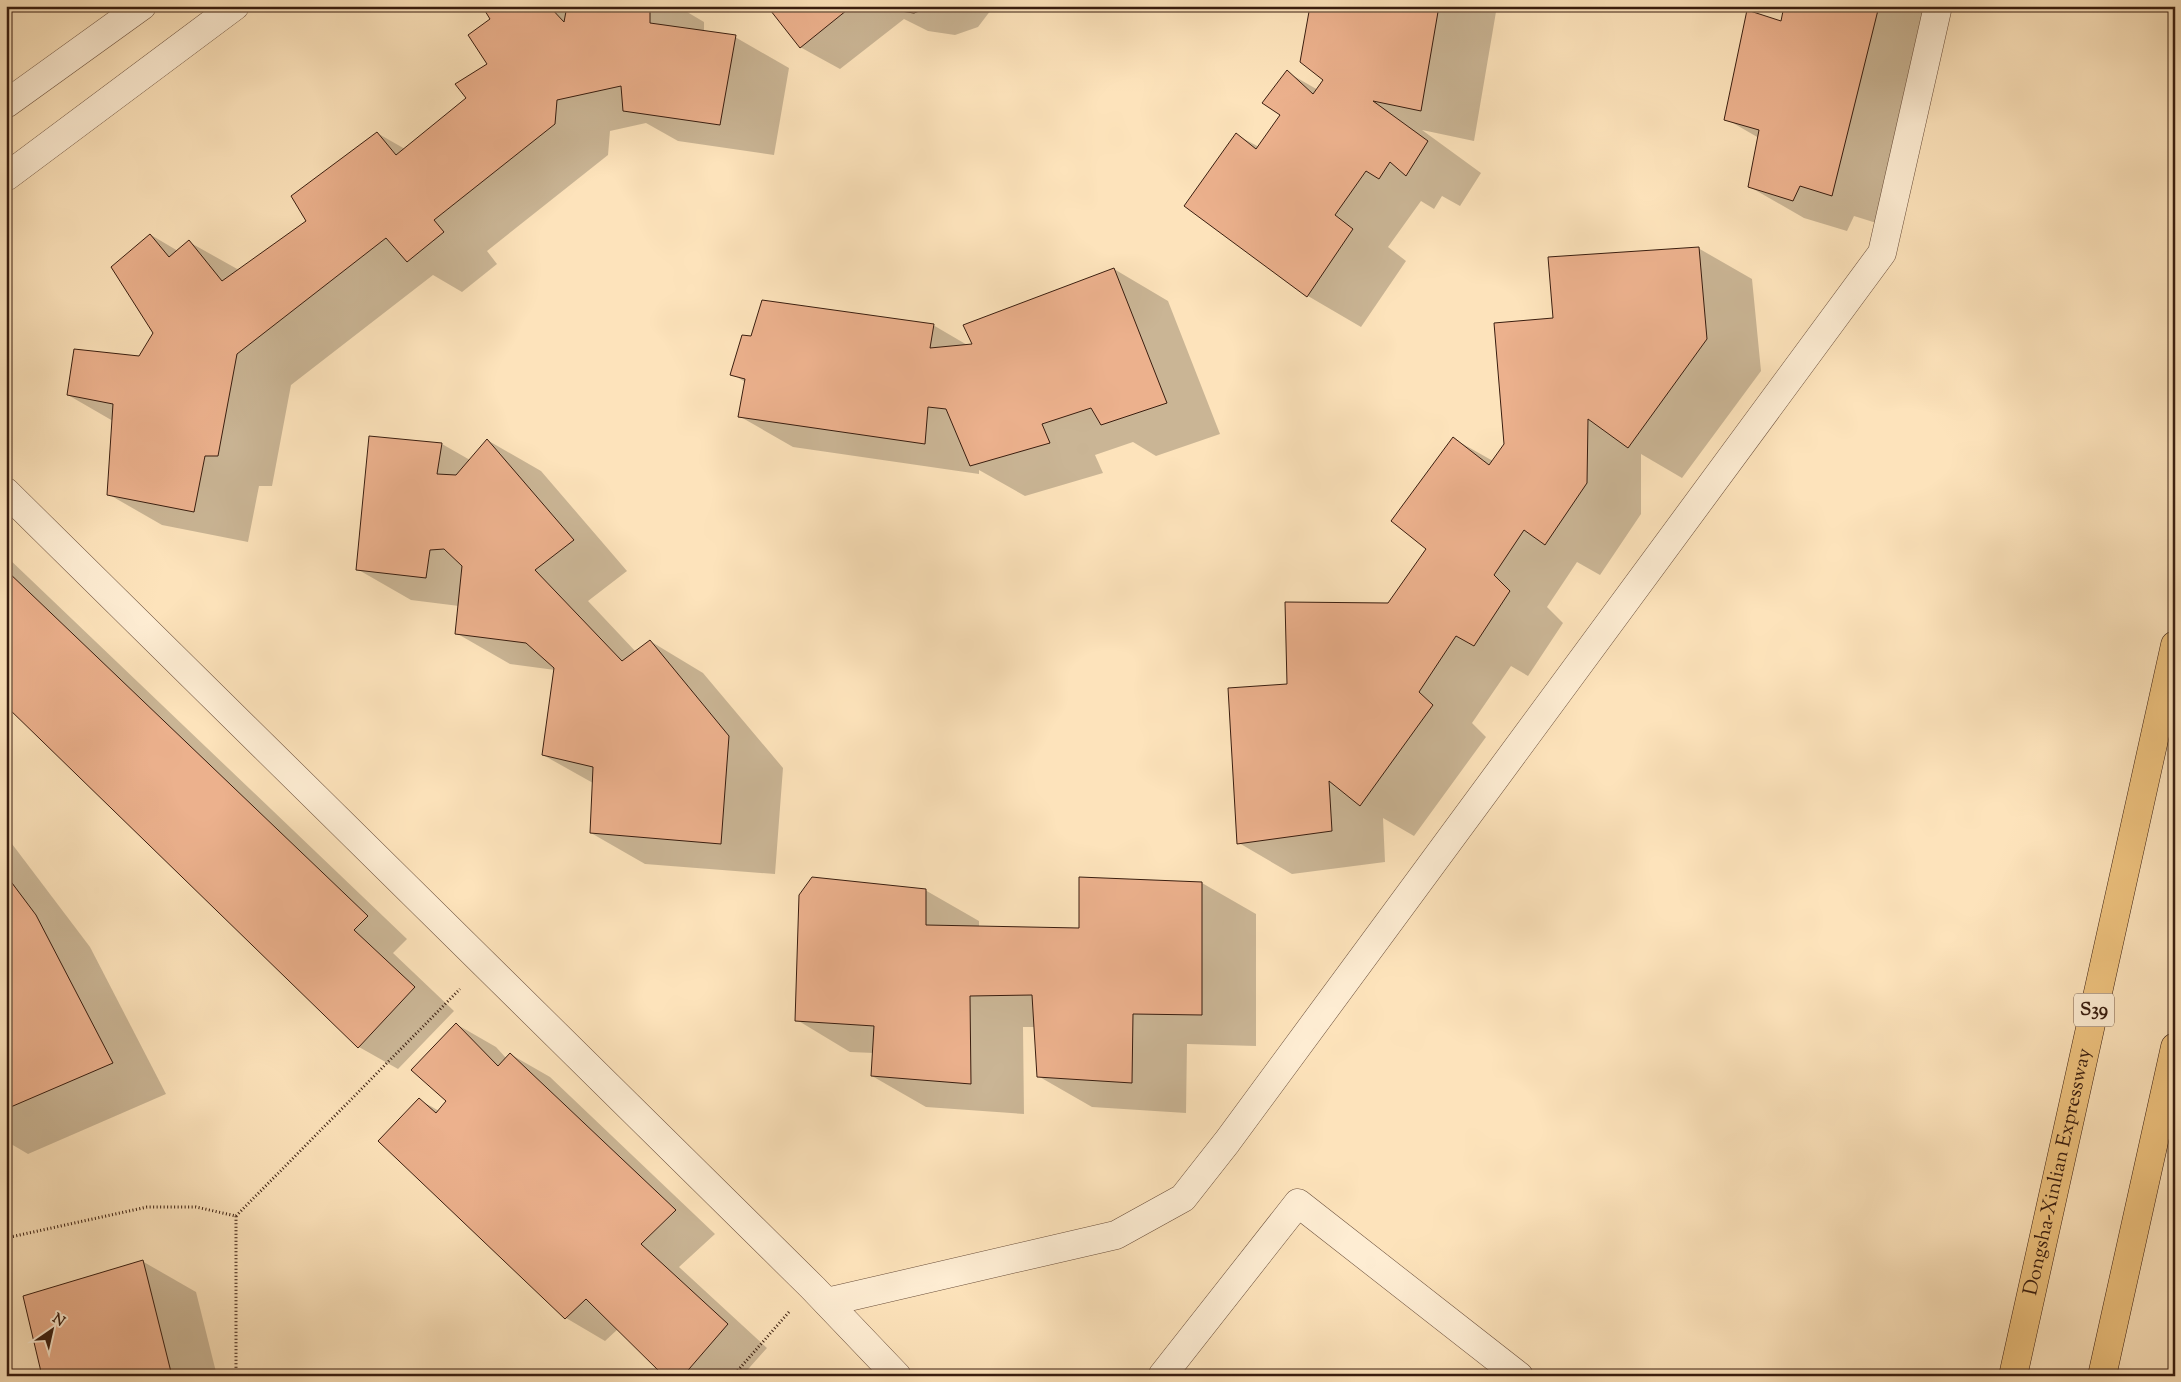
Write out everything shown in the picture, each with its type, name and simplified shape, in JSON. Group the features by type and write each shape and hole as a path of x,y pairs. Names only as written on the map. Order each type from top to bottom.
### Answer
{"highway":[{"name":"Dongsha-Xinlian Expressway","path":"2013,1376 2175,645"},
{"path":"2102,1376 2175,1047"}],"street":[{"path":"6,104 142,6"},
{"path":"6,177 235,6"},
{"path":"820,1295 1116,1235 1183,1198 1882,253 1938,6"},
{"path":"6,492 820,1295 897,1376"},
{"path":"1162,1376 1298,1203 1519,1376"}],"path":[{"path":"236,1376 236,1216 485,964"},
{"path":"6,1238 147,1207 196,1207 236,1216"},
{"path":"733,1376 776,1325 820,1295"}],"building":[{"path":"482,6 549,6 564,22 567,6 650,6 650,23 736,35 720,125 623,111 621,86 557,100 555,124 434,220 444,232 407,262 386,238 237,354 218,456 205,456 194,512 107,495 113,404 67,395 74,349 139,356 153,333 111,267 150,234 169,257 189,240 222,281 306,221 291,196 377,132 396,155 466,98 455,84 487,64 468,35 490,19"},
{"path":"767,6 852,6 800,48"},
{"path":"882,6 933,6 914,13 887,9"},
{"path":"1310,6 1439,6 1421,111 1373,101 1428,141 1406,176 1390,162 1379,179 1366,171 1335,215 1353,229 1307,297 1184,206 1236,133 1256,149 1280,115 1262,103 1287,70 1313,94 1323,80 1300,62"},
{"path":"1784,6 1879,6 1832,196 1800,186 1793,201 1748,187 1759,130 1724,120 1747,10 1781,21"},
{"path":"1699,247 1707,339 1628,448 1588,419 1587,483 1545,545 1524,530 1494,575 1510,591 1474,646 1456,636 1419,692 1433,705 1360,806 1329,781 1332,831 1237,844 1228,688 1287,684 1285,602 1388,603 1426,549 1391,521 1453,437 1489,465 1504,444 1494,323 1553,318 1548,257"},
{"path":"1114,268 1167,403 1101,425 1091,408 1042,424 1050,443 970,466 946,409 928,407 925,444 738,417 745,379 730,375 742,335 751,336 762,300 934,324 930,348 972,344 963,325"},
{"path":"369,436 442,443 437,474 456,475 487,439 574,540 535,570 622,661 650,640 729,736 721,844 590,833 593,767 542,755 554,668 526,643 455,634 462,566 444,549 430,550 426,578 356,570"},
{"path":"6,570 368,916 354,930 415,987 358,1048 6,706"},
{"path":"6,875 36,915 113,1063 6,1109"},
{"path":"812,877 926,889 926,925 1079,928 1079,877 1202,882 1202,1015 1133,1014 1132,1083 1037,1077 1032,995 970,996 971,1084 871,1076 874,1026 795,1021 799,895"},
{"path":"456,1023 498,1066 510,1053 676,1210 641,1244 728,1324 683,1376 664,1376 586,1299 565,1319 378,1141 419,1098 436,1113 446,1101 411,1070"},
{"path":"143,1260 172,1376 42,1376 23,1296"}]}
